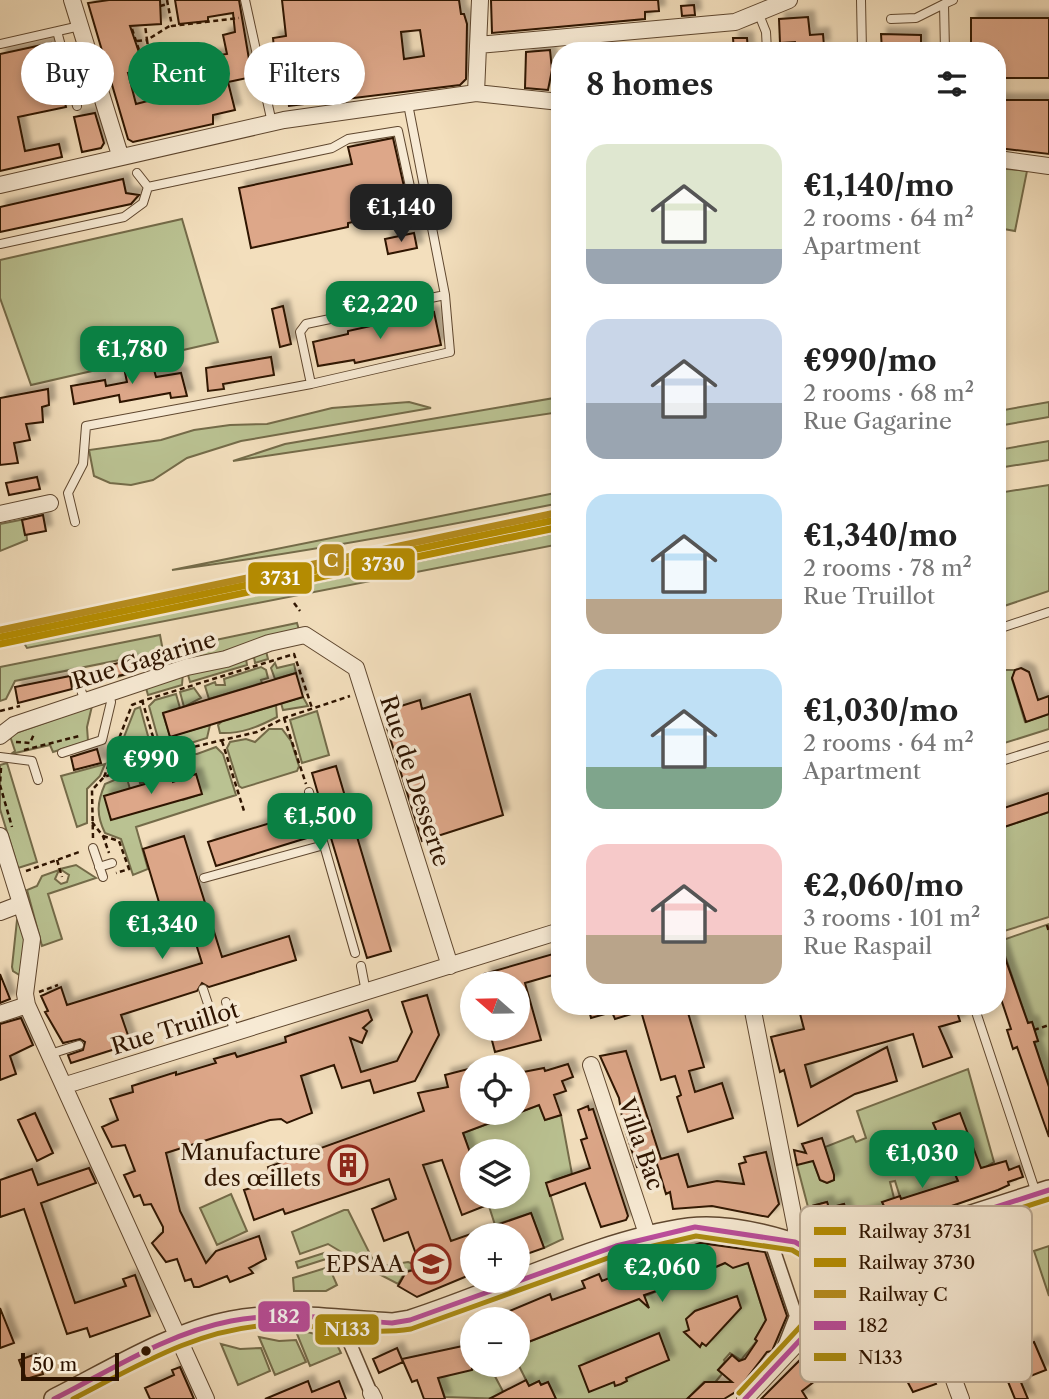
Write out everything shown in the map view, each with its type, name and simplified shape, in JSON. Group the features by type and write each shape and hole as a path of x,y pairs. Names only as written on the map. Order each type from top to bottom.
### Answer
{"street":[{"path":"72,0 120,155"},
{"path":"476,93 480,0"},
{"path":"478,45 735,22 789,0"},
{"path":"0,185 120,155 272,123 476,93 551,101"},
{"path":"1006,160 1049,166"},
{"path":"0,514 50,503"},
{"name":"Rue Gagarine","path":"6,739 14,725 187,667 226,659 269,643 304,635"},
{"name":"Rue de Desserte","path":"304,635 356,668 450,966"},
{"path":"8,837 12,876 32,939 26,1000 179,1334 206,1399"},
{"path":"0,912 21,904"},
{"name":"Rue Truillot","path":"66,1085 551,934"},
{"path":"0,1014 26,1000"},
{"path":"754,1015 796,1229 795,1242"},
{"name":"Villa Bac","path":"591,1065 647,1234"},
{"path":"998,1206 1043,1192"},
{"path":"54,1399 179,1334 231,1321 284,1315 379,1322 410,1320 647,1234 695,1227 800,1245"},
{"path":"770,1239 796,1316 785,1344 788,1346"},
{"path":"344,1320 373,1396"},
{"path":"745,1399 800,1340"},
{"path":"954,1382 961,1399"}],"lane":[{"path":"245,0 272,123"},
{"path":"860,0 862,42"},
{"path":"891,19 916,18 953,0"},
{"path":"944,4 946,42"},
{"path":"758,12 766,32 767,42"},
{"path":"0,44 80,26"},
{"path":"57,31 77,106"},
{"path":"75,522 68,493 83,464 86,426 311,384 450,352 444,295 408,104"},
{"path":"148,187 332,148 348,139 391,129 398,131 415,210"},
{"path":"137,173 148,187"},
{"path":"0,244 124,217 143,203 148,187"},
{"path":"311,384 300,332 306,324 444,295"},
{"path":"1006,626 1049,612"},
{"path":"85,702 77,678 104,673"},
{"path":"62,753 102,740 111,702 109,694"},
{"path":"1006,759 1049,746"},
{"path":"3,757 32,761 38,780"},
{"path":"309,792 315,814"},
{"path":"320,831 355,953"},
{"path":"204,878 324,845"},
{"path":"93,848 103,877"},
{"path":"99,867 113,863"},
{"path":"361,966 366,992"},
{"path":"203,989 209,1007"},
{"path":"226,1002 235,1034"},
{"path":"977,1015 1043,1192"},
{"path":"50,1054 79,1045"},
{"path":"530,1271 647,1234"},
{"path":"379,1322 384,1316 430,1307 469,1293"}],"path":[{"path":"160,6 168,2 171,25"},
{"path":"132,29 137,41 147,40 171,25 213,24 249,16"},
{"path":"145,25 147,40"},
{"path":"294,603 300,611"},
{"path":"12,876 93,848 92,790 104,777 132,705 294,654 312,708"},
{"path":"138,685 159,757"},
{"path":"104,777 159,757 257,732 284,718 363,691"},
{"path":"284,718 309,792"},
{"path":"6,739 30,743 36,730"},
{"path":"3,757 74,736 98,736 102,740"},
{"path":"222,740 244,811"},
{"path":"0,765 0,785 8,837"},
{"path":"92,822 103,836 116,873"},
{"path":"57,859 62,877"},
{"path":"1047,925 1049,932"},
{"path":"26,1000 58,985"},
{"path":"1034,1030 1049,1026"}],"green space":[{"path":"1006,169 1027,171 1015,231 1006,229"},
{"path":"182,219 218,342 31,385 0,298 0,260"},
{"path":"551,399 551,413 233,461 285,444"},
{"path":"409,402 431,408 241,441 187,458 153,480 131,485 110,483 94,476 89,450 161,440 194,430 267,424 332,408"},
{"path":"1049,402 1049,417 1006,425 1006,410"},
{"path":"1049,441 1049,460 1006,467 1006,449"},
{"path":"1049,485 1049,591 1006,605 1006,492"},
{"path":"551,494 551,505 366,540 172,570"},
{"path":"25,519 27,540 0,551 0,524"},
{"path":"551,534 551,546 27,648 24,643"},
{"path":"297,623 299,630 166,668 164,663 145,668 140,656 15,681 6,699 0,701 0,667 160,635 163,651"},
{"path":"266,651 268,659 255,663 254,657 246,659 247,665 190,682 187,671"},
{"path":"275,663 277,668 294,664 296,673 275,679 271,668"},
{"path":"261,667 266,670 268,678 261,680 262,683 209,699 205,686 215,682 216,685 225,685 224,679"},
{"path":"1006,670 1015,670 1012,679 1025,722 1049,714 1049,729 1006,742"},
{"path":"183,672 182,685 148,695 146,688"},
{"path":"124,675 86,687 84,682 87,679"},
{"path":"194,688 201,698 184,707 180,692"},
{"path":"176,694 180,708 163,714 170,736 210,725 207,738 178,747 159,742 149,706 155,700"},
{"path":"303,697 308,706 283,710 281,703"},
{"path":"276,705 277,717 270,721 242,731 220,733 218,725 222,721"},
{"path":"92,706 87,727 88,741 53,752 50,745 11,754 15,751 10,736 13,734"},
{"path":"140,707 153,754 111,770 135,709"},
{"path":"317,711 329,755 302,763 290,720"},
{"path":"269,729 282,729 291,741 299,766 297,771 242,788 239,786 227,748 230,742 246,739 255,742"},
{"path":"216,747 223,754 236,795 136,827 148,869 133,875 121,839 105,833 100,820 99,803 105,784 126,775 130,789 183,800 201,794 196,775 181,779 176,754 197,754"},
{"path":"163,761 172,776 140,783 137,771"},
{"path":"7,763 37,862 18,868 0,809 0,765"},
{"path":"105,764 100,776 87,789 87,823 77,827 61,776"},
{"path":"1049,812 1049,917 1006,930 1006,826"},
{"path":"76,865 96,878 48,894 62,939 42,946 27,890 37,886 42,876 59,870 55,879 61,884 67,882 69,875 60,869"},
{"path":"22,919 28,941 21,976 13,971 12,967 17,920"},
{"path":"1049,924 1049,1087 1034,1042 1038,1041 1032,1022 1028,1023 1006,959 1006,939"},
{"path":"968,1069 994,1162 969,1177 901,1200 895,1181 890,1182 895,1202 883,1202 884,1206 828,1206 827,1202 808,1206 797,1165 810,1153 820,1180 827,1183 834,1180 825,1147 853,1136 856,1142 866,1138 857,1111"},
{"path":"539,1105 545,1120 561,1115 572,1174 547,1183 563,1239 544,1248 531,1213 494,1223 490,1209 530,1209 530,1139 465,1139 463,1133 485,1125 530,1125 530,1108"},
{"path":"231,1194 247,1231 217,1245 200,1208"},
{"path":"348,1210 373,1260 370,1269 328,1244 300,1254 292,1232"},
{"path":"1049,1246 1049,1296 1034,1251"},
{"path":"324,1253 326,1259 298,1268 296,1262"},
{"path":"408,1262 419,1266 422,1277 410,1270 405,1272 398,1284 379,1274 384,1266"},
{"path":"725,1263 733,1267 748,1263 766,1320 755,1339 757,1341 741,1360 730,1353 724,1360 718,1370 722,1374 713,1385 704,1382 687,1399 556,1399 548,1382 541,1385 539,1381 529,1386 524,1377 530,1377 530,1341 673,1285 670,1277 695,1276"},
{"path":"329,1267 337,1285 326,1291 294,1291 293,1278"},
{"path":"295,1329 319,1335 332,1334 341,1353 310,1366"},
{"path":"259,1337 279,1341 296,1340 306,1362 275,1375"},
{"path":"221,1344 240,1349 261,1348 270,1371 238,1385"},
{"path":"460,1372 460,1377 495,1377 507,1399 445,1397 437,1377"}],"building":[{"path":"109,0 160,0 161,24 130,26 135,42 128,42 128,105 230,105 230,90 235,110 213,115 213,124 133,142 128,139 114,91 114,42 99,42 88,3"},
{"path":"175,0 239,0 246,42 244,79 230,82 230,42 224,42 223,35 235,32 233,13 208,17 208,21 179,24"},
{"path":"282,0 459,0 461,14 464,14 467,24 466,79 460,85 365,97 365,42 273,42 273,38 286,36","holes":["420,30 424,56 404,59 401,32"]},
{"path":"491,0 658,0 659,11 645,12 645,19 492,33"},
{"path":"694,5 695,15 682,16 681,6"},
{"path":"808,17 810,35 823,34 824,42 780,42 779,19"},
{"path":"971,18 1049,18 1049,78 1006,78 1006,42 971,42"},
{"path":"881,34 921,35 921,42 881,42"},
{"path":"733,38 747,38 747,42 733,42"},
{"path":"21,49 21,105 66,105 18,117 25,151 59,144 62,157 0,171 0,54"},
{"path":"550,50 551,75 548,90 525,88 526,52"},
{"path":"1006,100 1049,100 1049,154 1006,149"},
{"path":"95,113 104,143 101,148 82,152 74,117"},
{"path":"393,138 410,213 399,216 398,212 348,223 348,227 251,248 239,188 352,164 348,147"},
{"path":"123,179 126,193 139,195 131,204 0,232 0,207"},
{"path":"414,233 417,248 388,254 385,239"},
{"path":"283,306 291,344 280,347 272,309"},
{"path":"434,312 441,345 355,363 354,360 318,366 313,342 348,334 348,331"},
{"path":"271,357 274,375 223,384 224,389 208,391 206,368"},
{"path":"152,362 156,377 181,373 187,396 171,398 170,393 120,402 119,395 74,404 71,386 105,380 106,386 127,382 124,368"},
{"path":"48,389 49,405 42,407 43,422 26,424 30,440 14,443 18,463 0,465 0,398"},
{"path":"37,477 40,489 9,495 6,483"},
{"path":"43,515 46,531 25,535 22,520"},
{"path":"132,660 135,673 116,676 114,664"},
{"path":"1021,668 1029,672 1038,700 1049,696 1049,714 1026,722 1012,678 1015,670"},
{"path":"296,673 303,697 170,737 163,713"},
{"path":"70,676 72,689 18,703 15,687"},
{"path":"470,694 503,815 422,841 382,712 420,700 422,709"},
{"path":"97,749 101,763 74,770 71,757"},
{"path":"336,766 391,951 367,958 328,828 318,825 314,833 309,834 310,837 216,866 208,842 303,813 304,817 319,819 323,811 312,773"},
{"path":"196,774 202,794 111,820 104,796 172,776 173,782"},
{"path":"1049,793 1049,812 1006,826 1006,807"},
{"path":"184,836 222,957 289,936 296,960 209,987 202,983 197,991 121,1015 131,1044 71,1063 68,1055 83,1050 85,1042 80,1039 63,1043 45,1012 48,1011 41,996 61,987 67,1005 202,963 192,931 170,939 143,849"},
{"path":"551,955 551,976 530,982 530,971 494,971"},
{"path":"1006,961 1028,1023 1032,1022 1038,1041 1034,1042 1049,1087 1049,1137 1017,1047 1013,1049 1007,1030 1011,1029 1006,1014"},
{"path":"0,974 10,999 0,1003"},
{"path":"427,995 439,1035 415,1081 374,1093 370,1080 342,1088 334,1065 301,1076 312,1113 287,1123 281,1119 270,1120 166,1153 180,1211 206,1263 216,1251 259,1236 266,1259 249,1268 253,1273 230,1282 227,1276 199,1287 194,1287 191,1279 185,1281 177,1259 166,1262 152,1243 163,1232 163,1227 151,1204 144,1205 140,1195 134,1197 124,1175 135,1171 125,1145 112,1147 102,1127 118,1120 110,1099 133,1092 132,1086 216,1063 214,1059 235,1053 237,1057 286,1042 285,1037 368,1010 372,1020 363,1028 367,1031 362,1043 350,1038 361,1072 397,1061 412,1032 402,1002"},
{"path":"530,1001 541,1040 495,1052 492,1041 530,1041"},
{"path":"642,1015 689,1015 704,1067 689,1071 695,1092 722,1083 733,1118 688,1132 677,1097 681,1095 675,1076 661,1080"},
{"path":"800,1015 958,1015 960,1021 939,1027 952,1057 923,1067 913,1034 805,1065 811,1087 887,1047 897,1081 855,1094 798,1126 784,1070 780,1072 771,1037 804,1029"},
{"path":"21,1018 33,1045 10,1056 16,1074 0,1080 0,1024"},
{"path":"626,1051 661,1159 678,1154 688,1187 717,1181 744,1184 739,1164 746,1162 744,1157 766,1152 779,1204 768,1217 712,1206 673,1209 670,1192 666,1194 656,1161 637,1167 623,1123 619,1098 600,1056"},
{"path":"568,1064 573,1077 562,1081 566,1091 554,1095 561,1115 545,1120 539,1105 530,1108 530,1071 544,1068 545,1071"},
{"path":"460,1071 460,1125 484,1125 463,1133 465,1139 460,1139 460,1209 477,1209 462,1215 442,1160 423,1165 451,1241 460,1238 460,1279 417,1297 398,1286 406,1272 421,1268 408,1232 384,1241 372,1209 396,1199 389,1179 285,1214 283,1209 254,1220 244,1190 251,1188 249,1184 271,1176 268,1167 424,1111 418,1093 448,1087 445,1075"},
{"path":"588,1106 589,1110 593,1109 628,1216 626,1220 601,1227 585,1183 550,1196 546,1183 590,1168 581,1140 587,1138 578,1110"},
{"path":"35,1113 53,1153 37,1161 18,1120"},
{"path":"960,1113 981,1168 1006,1161 1009,1170 1019,1166 1023,1177 1008,1182 1009,1185 998,1190 952,1206 884,1206 882,1202 900,1196 901,1199 958,1181 933,1123"},
{"path":"822,1138 834,1175 834,1180 827,1183 820,1180 813,1161 797,1165 794,1150 806,1153 802,1144"},
{"path":"89,1168 96,1183 41,1203 75,1303 126,1286 123,1279 135,1275 150,1316 90,1337 87,1328 67,1334 24,1209 0,1217 0,1180 32,1169 38,1185"},
{"path":"827,1202 828,1206 812,1206"},
{"path":"531,1213 544,1248 530,1253 530,1223 502,1223"},
{"path":"700,1243 765,1252 787,1316 772,1351 767,1352 737,1391 724,1399 687,1399 705,1382 732,1382 718,1370 732,1355 739,1361 745,1359 757,1341 755,1339 766,1320 748,1263 733,1268 725,1263 695,1276 672,1281 674,1285 644,1295 649,1308 639,1299 530,1341 530,1307 519,1307 550,1294 552,1300 585,1288 582,1281 599,1274 602,1281 655,1260 653,1255"},
{"path":"737,1296 741,1308 706,1346 702,1343 700,1347 684,1332 689,1330 686,1319 695,1311"},
{"path":"0,1308 14,1343 0,1348"},
{"path":"659,1333 669,1360 626,1378 627,1381 621,1384 615,1386 614,1382 589,1392 579,1366"},
{"path":"1034,1342 1046,1370 1032,1375"},
{"path":"460,1347 460,1373 438,1378 445,1399 424,1399 417,1380 412,1382 402,1359"},
{"path":"397,1348 403,1362 379,1373 373,1359"},
{"path":"36,1354 43,1374 26,1379 19,1360"},
{"path":"800,1360 800,1382 814,1382 802,1391 807,1399 761,1399"},
{"path":"180,1367 194,1399 150,1399 145,1388 174,1375 172,1370"},
{"path":"526,1380 529,1386 539,1381 541,1385 548,1382 556,1399 489,1399"},
{"path":"308,1381 312,1392 339,1381 346,1399 265,1399"},
{"path":"908,1382 936,1384 913,1392"},
{"path":"1008,1382 1021,1382 1028,1399 1015,1399"}],"rail line":[{"name":"C","path":"0,630 551,514"},
{"name":"3731","path":"0,637 551,521"},
{"name":"3730","path":"0,644 551,529"}],"transit line":[{"name":"182","path":"999,1206 1049,1190"},
{"name":"N133","path":"1027,1206 1049,1199"},
{"name":"182","path":"54,1399 162,1343 231,1321 271,1317 392,1323 410,1320 616,1246 695,1227 800,1245"},
{"name":"N133","path":"73,1399 169,1351 219,1333 272,1325 360,1331 411,1329 619,1254 696,1236 792,1250 800,1255"},
{"name":"N133","path":"739,1393 800,1327"},
{"name":"182","path":"745,1399 800,1340"}],"place":[{"name":"Manufacture des œillets","path":"348,1165"},
{"name":"EPSAA","path":"431,1264"}]}
